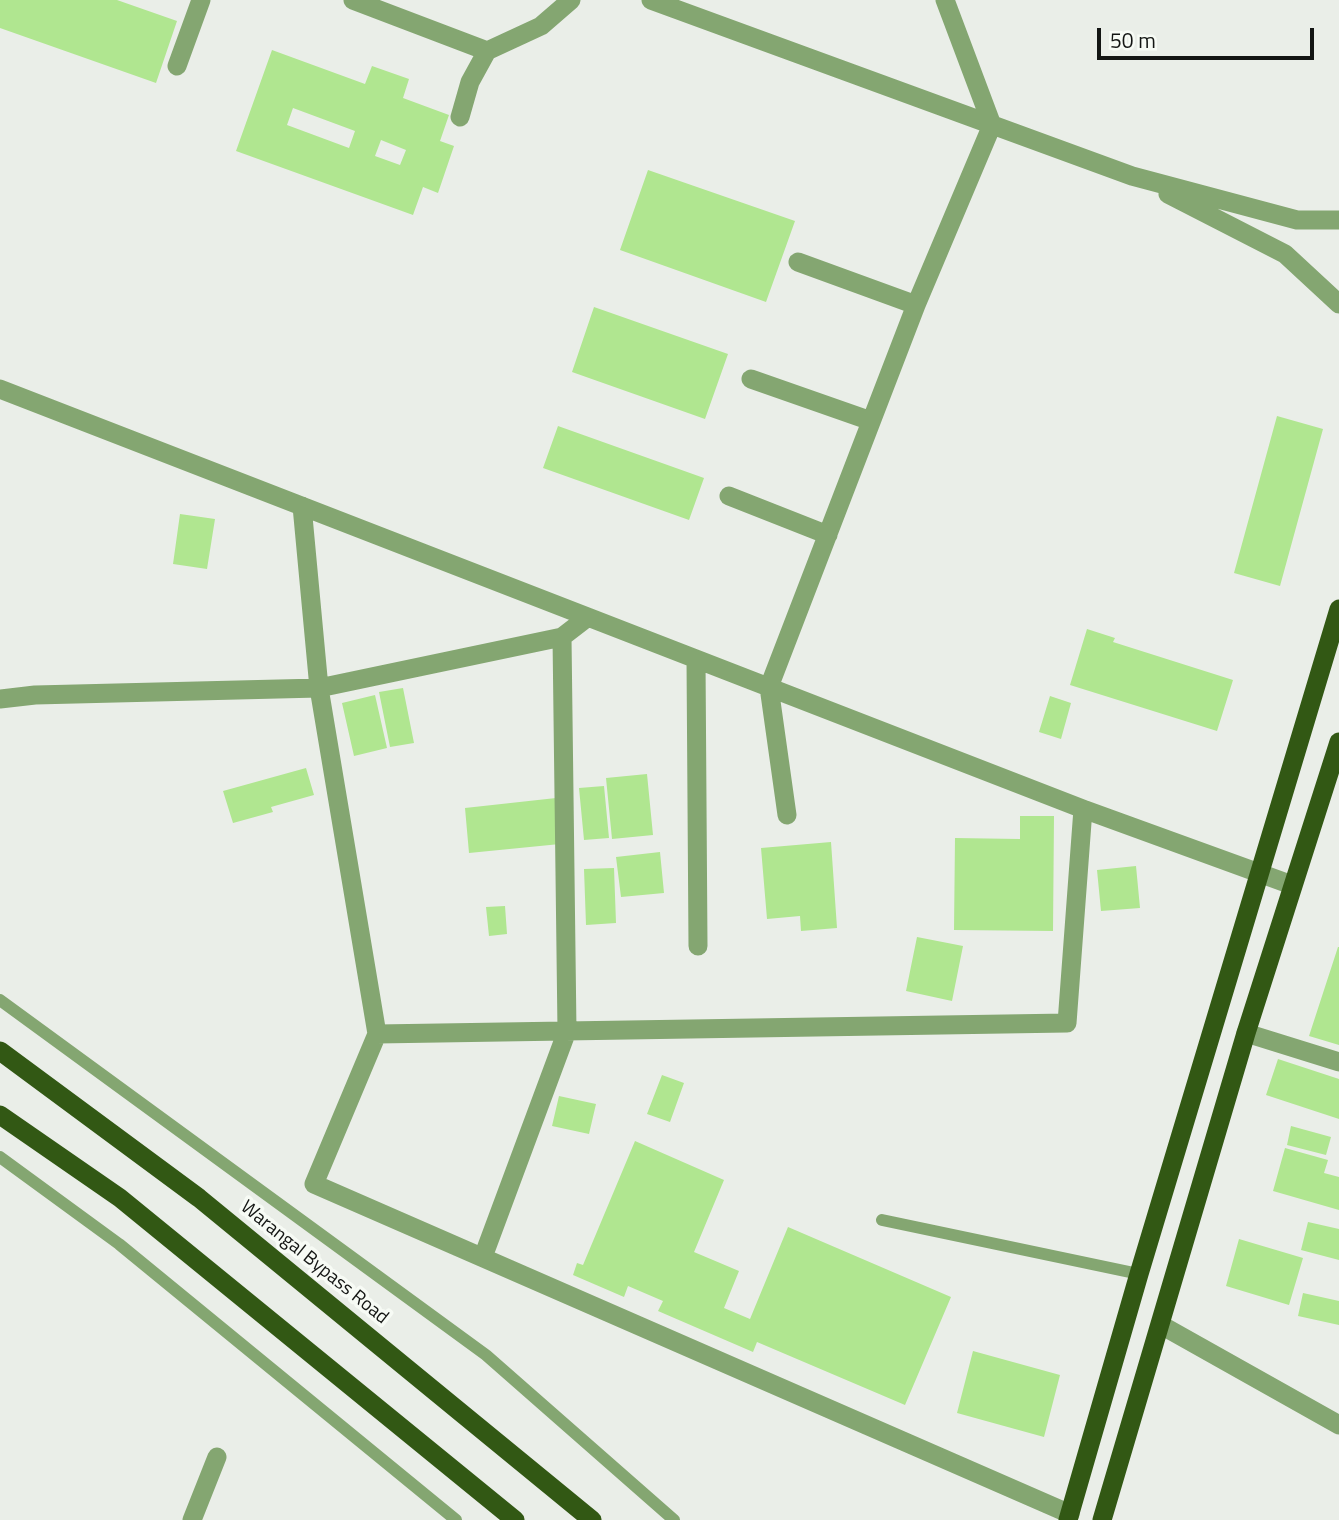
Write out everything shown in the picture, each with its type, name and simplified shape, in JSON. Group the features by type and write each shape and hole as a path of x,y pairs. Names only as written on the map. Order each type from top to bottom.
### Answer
{"highway":[{"path":"1069,1517 1139,1274 1339,609"},
{"path":"1102,1520 1246,1033 1339,742"},
{"name":"Warangal Bypass Road","path":"0,1051 199,1198 592,1520"},
{"path":"0,1115 120,1198 515,1520"}],"street":[{"path":"177,66 201,0"},
{"path":"353,0 487,51"},
{"path":"460,117 470,82 487,51 541,26 571,0"},
{"path":"651,0 1132,176 1297,220 1339,220"},
{"path":"787,815 769,687 916,305 992,125 945,0"},
{"path":"1132,176 1285,254 1339,304"},
{"path":"798,262 916,305"},
{"path":"751,379 872,421"},
{"path":"0,388 1083,809 1292,885"},
{"path":"729,496 828,535"},
{"path":"302,506 319,688 377,1034 314,1184 1069,1517"},
{"path":"0,699 35,695 319,688 562,637 588,617"},
{"path":"483,1257 567,1031 562,637"},
{"path":"696,659 698,946"},
{"path":"377,1034 1067,1023 1083,809"},
{"path":"1246,1033 1339,1062"},
{"path":"1161,1325 1339,1425"},
{"path":"192,1520 217,1458"}],"lane":[{"path":"0,1000 486,1355 674,1520"},
{"path":"0,1157 119,1244 456,1520"},
{"path":"882,1220 1139,1274"}],"building":[{"path":"0,0 117,0 177,21 156,83 0,28"},
{"path":"272,50 365,84 372,66 409,79 403,98 449,115 440,141 454,146 438,193 423,187 413,215 236,151","holes":["293,108 355,131 349,148 287,125","381,140 406,150 400,165 375,156"]},
{"path":"648,170 795,221 766,302 620,250"},
{"path":"594,307 728,354 705,419 572,372"},
{"path":"1277,416 1323,429 1280,586 1234,573"},
{"path":"558,426 704,478 689,520 543,468"},
{"path":"180,514 215,519 207,569 173,564"},
{"path":"1087,629 1115,638 1113,642 1233,680 1217,731 1070,685"},
{"path":"403,688 414,743 390,747 379,692"},
{"path":"375,695 387,748 354,756 342,703"},
{"path":"1050,696 1071,703 1061,739 1039,732"},
{"path":"306,768 314,795 271,807 273,812 233,823 223,791"},
{"path":"647,774 653,835 612,839 606,778"},
{"path":"604,786 609,838 584,840 579,788"},
{"path":"556,798 560,844 469,853 465,808"},
{"path":"1020,816 1054,816 1053,931 954,930 955,838 1020,839"},
{"path":"831,842 837,928 801,931 800,916 767,919 761,848"},
{"path":"660,852 664,893 621,897 616,857"},
{"path":"1136,866 1140,908 1101,911 1097,870"},
{"path":"614,868 616,923 586,925 584,869"},
{"path":"505,906 507,934 489,936 486,907"},
{"path":"917,937 963,946 952,1001 906,991"},
{"path":"1339,947 1339,1045 1309,1036"},
{"path":"1278,1059 1339,1079 1339,1119 1266,1095"},
{"path":"662,1075 684,1083 670,1122 647,1114"},
{"path":"559,1096 596,1104 589,1134 552,1126"},
{"path":"1291,1126 1331,1137 1326,1155 1287,1145"},
{"path":"635,1141 724,1180 694,1252 739,1271 724,1308 750,1319 788,1227 951,1297 905,1405 757,1342 753,1352 658,1311 663,1301 628,1286 624,1297 573,1275 577,1263 583,1265"},
{"path":"1285,1148 1328,1160 1324,1173 1339,1177 1339,1210 1273,1191"},
{"path":"1308,1222 1339,1229 1339,1260 1301,1250"},
{"path":"1239,1239 1303,1258 1289,1305 1226,1286"},
{"path":"1303,1293 1339,1301 1339,1325 1298,1316"},
{"path":"973,1351 1060,1375 1044,1437 957,1413"}]}
